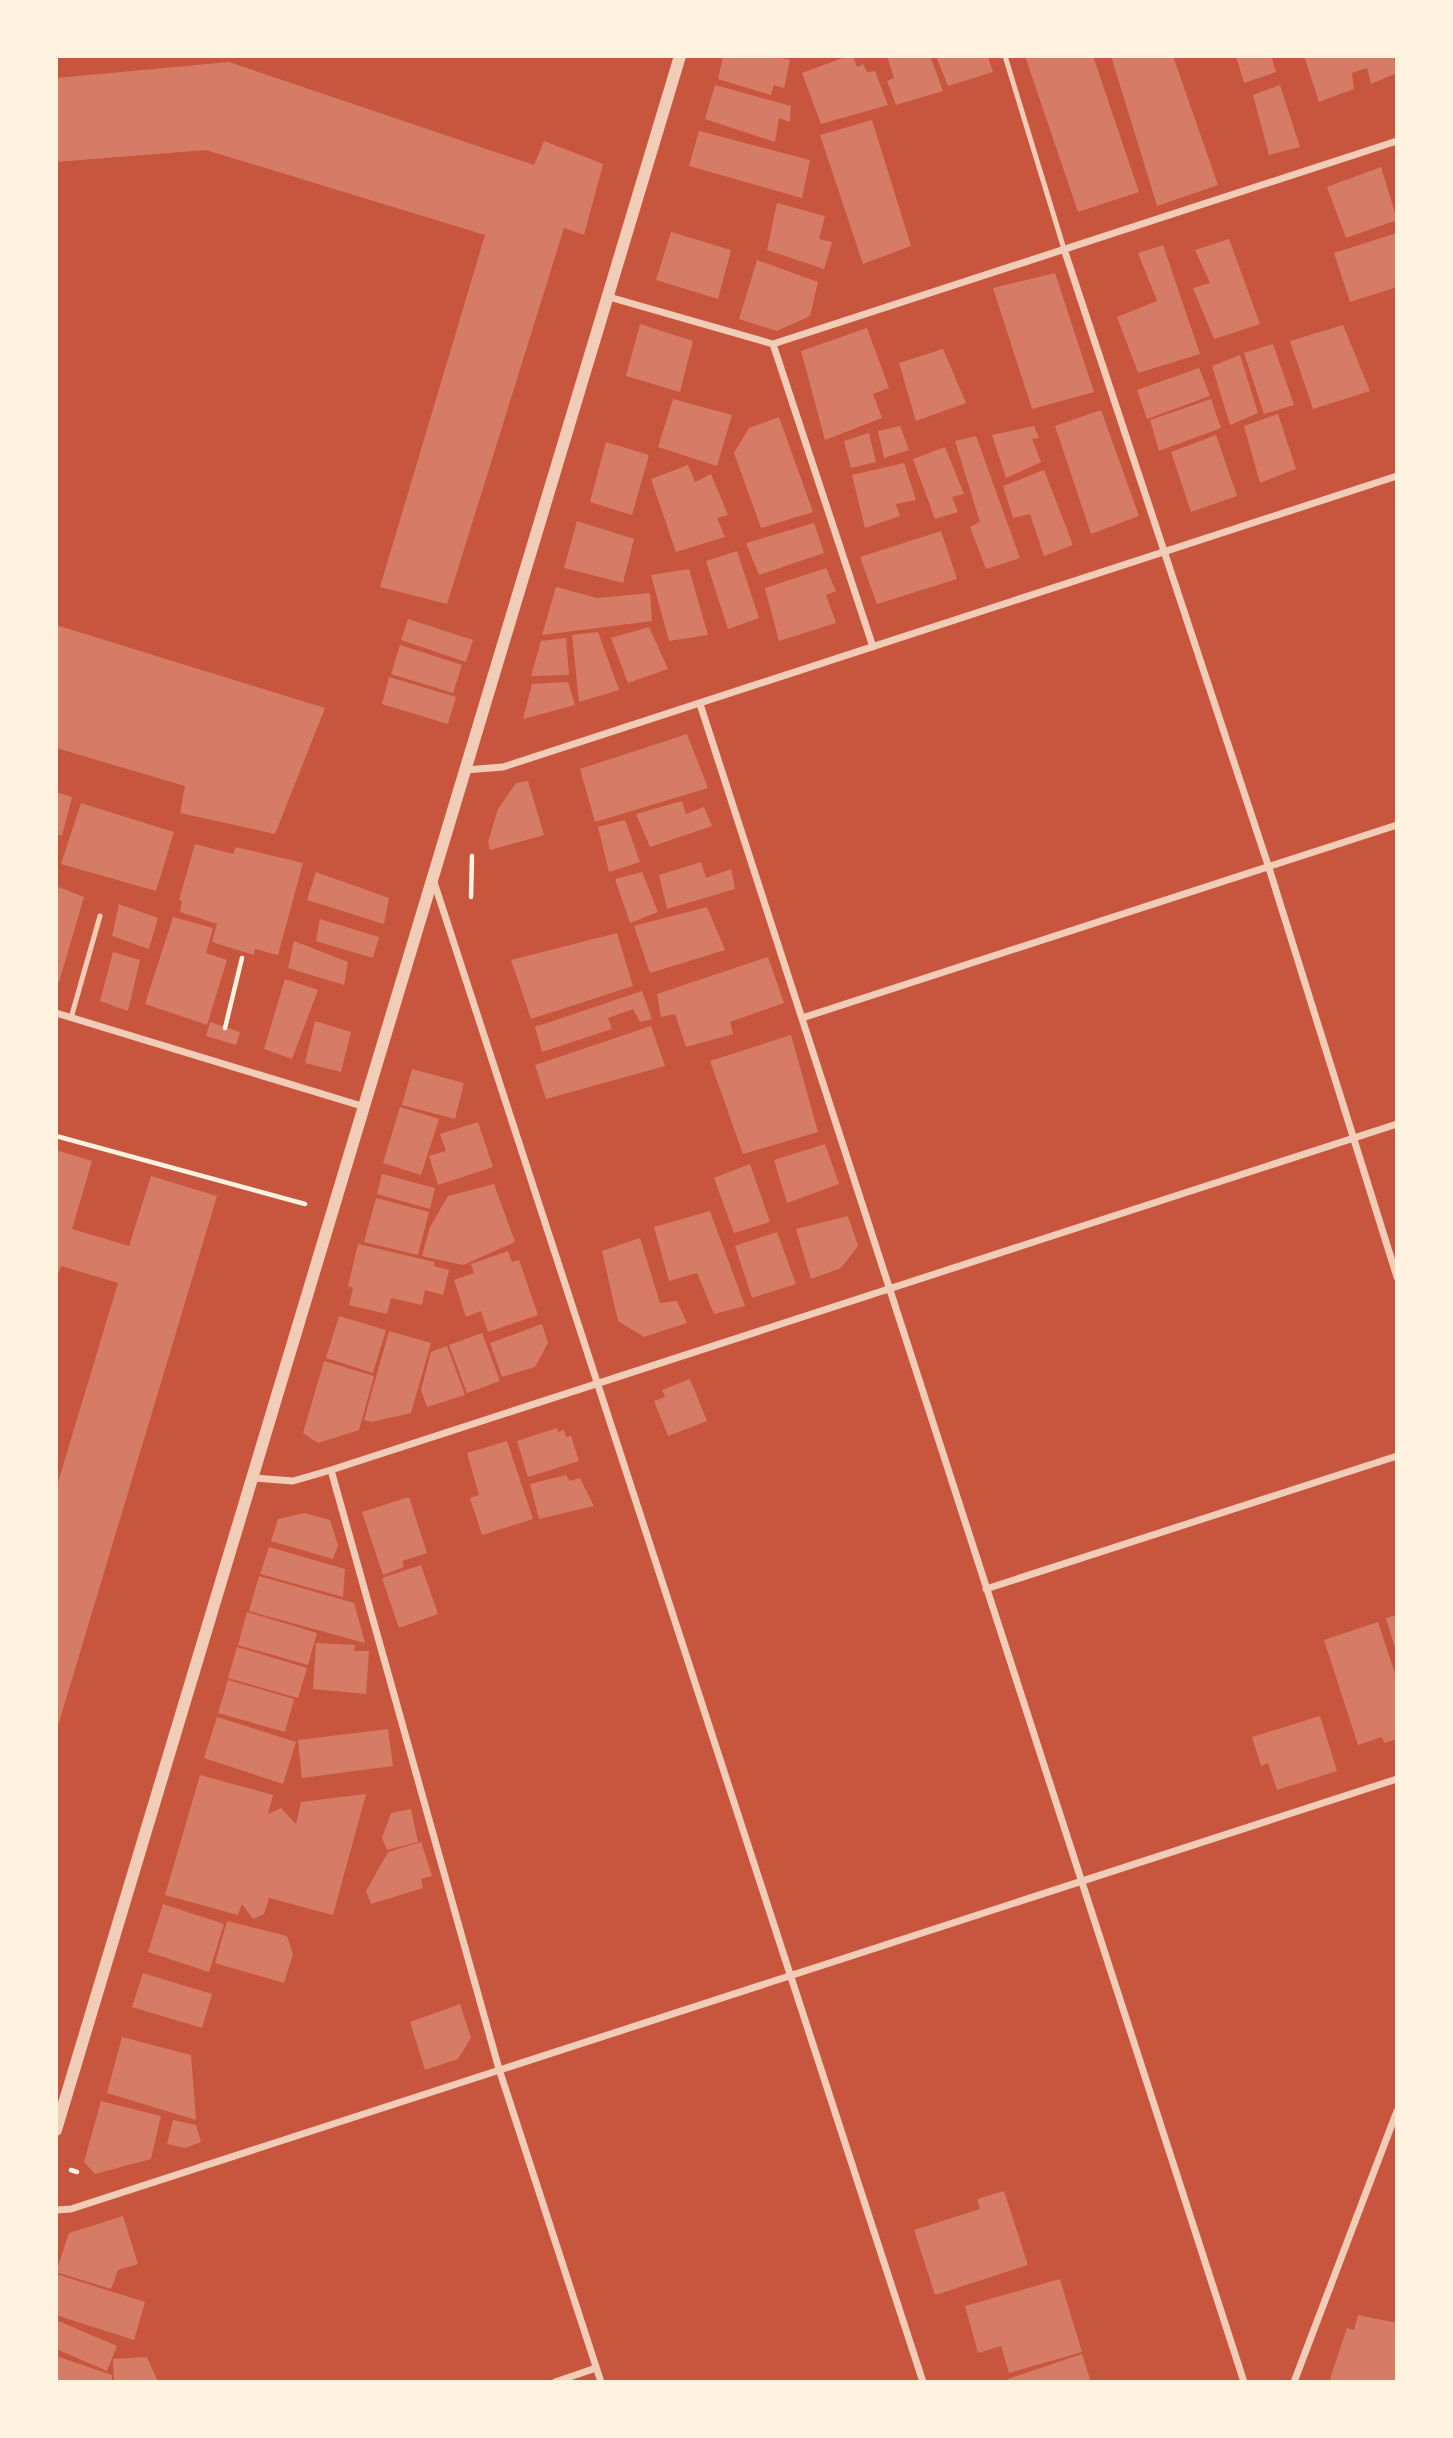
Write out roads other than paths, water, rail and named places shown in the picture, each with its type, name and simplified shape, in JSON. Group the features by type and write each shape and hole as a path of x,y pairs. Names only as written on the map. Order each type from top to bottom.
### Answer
{"street":[{"path":"56,2130 680,56"},
{"path":"609,297 773,344 1397,141"},
{"path":"1064,248 1269,868 1397,1277"},
{"path":"773,344 873,648"},
{"path":"465,770 503,767 1397,476"},
{"path":"700,704 1244,2382"},
{"path":"802,1018 1397,825"},
{"path":"432,876 923,2382"},
{"path":"56,1013 365,1107"},
{"path":"253,1478 293,1480 331,1470 1397,1124"},
{"path":"986,1589 1397,1456"},
{"path":"331,1470 499,2069 601,2382"},
{"path":"56,2210 71,2209 1397,1779"},
{"path":"1294,2382 1397,2111"},
{"path":"555,2382 596,2368"}],"lane":[{"path":"1005,56 1064,248"},
{"path":"71,1018 100,916"}]}
